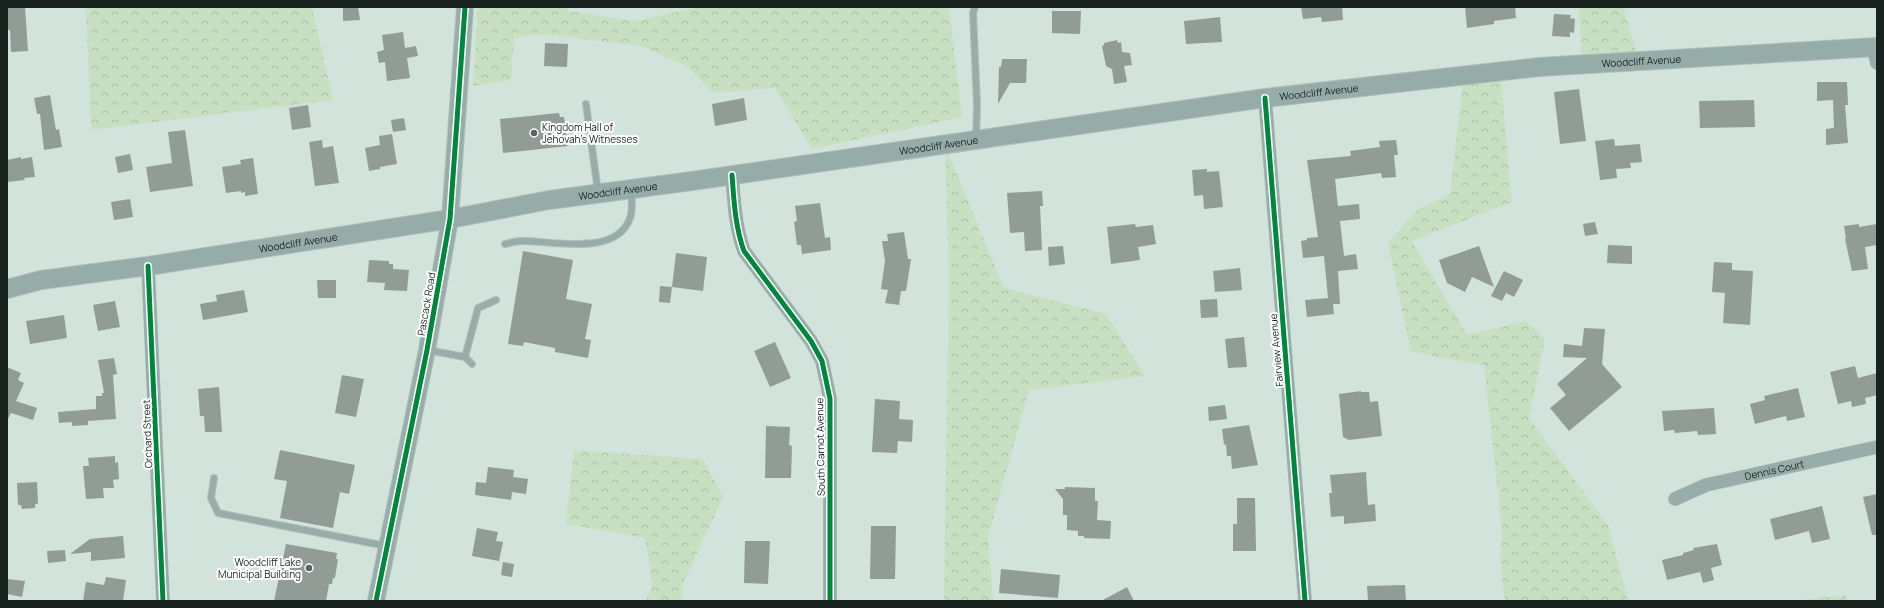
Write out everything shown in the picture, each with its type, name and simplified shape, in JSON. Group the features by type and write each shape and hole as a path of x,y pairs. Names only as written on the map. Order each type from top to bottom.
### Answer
{"main road":[{"name":"Woodcliff Avenue","path":"7,289 41,280 148,266 450,219 549,200 1265,98 1539,67 1876,52"}],"street":[{"name":"Pascack Road","path":"376,601 427,350 450,219 465,7"},
{"name":"Fairview Avenue","path":"1265,98 1305,601"},
{"name":"South Carnot Avenue","path":"732,175 738,236 744,251 811,341 822,361 830,398 830,601"},
{"name":"Orchard Street","path":"148,266 163,601"},
{"name":"Dennis Court","path":"1675,499 1706,485 1877,447"}],"lane":[{"path":"975,7 973,12 977,105 976,140"},
{"path":"586,104 598,194"},
{"path":"505,244 521,241 582,245 609,239 622,230 630,220 632,208 631,189"},
{"path":"465,356 478,308 496,300"},
{"path":"427,350 465,356 472,364"},
{"path":"214,478 210,498 218,514 387,546"}],"green space":[{"path":"86,7 312,7 333,100 91,130"},
{"path":"478,7 568,7 568,11 635,21 700,7 949,7 962,117 812,149 775,88 713,93 688,67 641,46 541,34 514,38 511,80 473,86"},
{"path":"1579,7 1623,7 1639,61 1582,64"},
{"path":"1500,71 1512,202 1412,241 1467,335 1525,321 1545,338 1529,418 1608,525 1628,601 1505,601 1500,560 1502,530 1484,365 1411,352 1388,243 1418,209 1450,194 1464,74"},
{"path":"945,145 1004,288 1106,314 1145,376 1029,390 988,537 993,601 944,601 949,279"},
{"path":"574,450 703,459 723,497 681,588 682,601 646,601 652,586 645,538 566,524"},
{"path":"1846,595 1847,601 1793,601"}],"building":[{"path":"7,7 25,7 28,51 11,52 10,30 7,30"},
{"path":"343,7 358,7 360,20 343,21"},
{"path":"1301,7 1342,7 1343,20 1322,22 1321,17 1303,19"},
{"path":"1465,7 1515,7 1516,18 1494,21 1494,24 1467,28"},
{"path":"1052,11 1081,11 1080,34 1052,33"},
{"path":"1554,14 1571,15 1570,18 1575,19 1574,33 1570,32 1570,37 1552,36"},
{"path":"1220,17 1222,42 1186,44 1184,21"},
{"path":"403,32 405,48 416,46 418,56 407,58 410,78 387,81 385,62 379,63 377,52 384,50 382,35"},
{"path":"1117,40 1118,43 1121,42 1122,52 1130,53 1132,65 1124,66 1127,82 1114,84 1112,69 1106,66 1102,46 1104,43"},
{"path":"545,43 568,44 567,67 544,66"},
{"path":"1002,59 1027,59 1026,83 1010,83 998,104 999,67 1001,67"},
{"path":"1817,82 1847,82 1848,105 1845,105 1848,143 1826,145 1826,129 1834,128 1833,100 1817,101"},
{"path":"1579,89 1586,141 1560,144 1554,92"},
{"path":"50,95 56,130 59,129 62,147 44,150 40,114 37,114 34,98"},
{"path":"744,98 747,120 715,126 712,104"},
{"path":"1754,100 1755,127 1700,128 1699,101"},
{"path":"308,105 311,127 292,130 289,108"},
{"name":"Kingdom Hall of Jehovah's Witnesses","path":"559,113 560,117 564,117 568,146 503,153 500,119"},
{"path":"404,118 406,130 393,132 391,120"},
{"path":"185,130 193,186 150,192 146,167 172,163 168,132"},
{"path":"392,134 397,164 380,167 380,169 369,171 365,148 380,145 379,136"},
{"path":"1614,139 1615,146 1640,144 1642,162 1630,163 1631,168 1616,169 1617,178 1600,180 1595,141"},
{"path":"322,140 323,148 333,146 339,183 315,186 309,142"},
{"path":"1396,140 1398,155 1394,155 1396,177 1382,178 1381,173 1335,179 1338,206 1359,204 1360,219 1340,221 1344,256 1356,254 1358,269 1338,271 1340,304 1333,304 1334,314 1307,317 1305,300 1328,298 1324,256 1303,258 1301,241 1307,240 1307,238 1318,237 1307,160 1351,156 1350,151 1380,147 1379,141"},
{"path":"130,154 133,170 118,173 115,157"},
{"path":"21,157 21,159 32,157 35,177 7,182 7,160"},
{"path":"253,158 258,194 245,196 245,192 241,193 241,191 226,193 222,167 241,164 240,160"},
{"path":"1207,169 1207,172 1219,171 1223,207 1204,209 1203,195 1194,196 1192,170"},
{"path":"1042,191 1043,206 1040,206 1042,250 1025,251 1024,232 1010,233 1007,193"},
{"path":"130,199 133,217 114,220 111,202"},
{"path":"820,203 825,238 830,237 831,250 802,254 801,245 797,245 794,222 797,221 795,206"},
{"path":"1595,222 1598,234 1585,236 1583,224"},
{"path":"1135,224 1136,227 1153,225 1156,244 1138,247 1140,260 1111,264 1107,227"},
{"path":"1859,224 1859,227 1877,224 1877,245 1865,247 1868,269 1852,271 1845,239 1844,226"},
{"path":"904,232 908,259 911,259 906,291 901,291 899,305 885,303 888,290 881,289 885,261 882,241 888,241 887,234"},
{"path":"1608,245 1632,246 1632,264 1607,263"},
{"path":"1063,246 1065,264 1049,266 1048,247"},
{"path":"1479,246 1494,287 1472,277 1465,292 1447,283 1439,260"},
{"path":"523,251 573,260 566,299 592,304 585,339 591,340 588,358 555,352 555,348 524,342 523,346 508,344"},
{"path":"676,253 707,257 703,291 672,287"},
{"path":"369,260 389,261 389,264 393,264 393,269 409,270 407,291 384,290 385,283 367,282"},
{"path":"1714,262 1732,263 1732,270 1753,271 1750,325 1723,323 1725,293 1712,292"},
{"path":"1240,268 1242,290 1215,292 1213,271"},
{"path":"1504,271 1523,280 1514,297 1506,293 1502,301 1491,296"},
{"path":"317,280 336,280 336,298 318,298"},
{"path":"660,286 672,287 670,303 659,302"},
{"path":"244,290 248,312 203,320 200,304 217,301 216,295"},
{"path":"1217,299 1218,317 1201,318 1200,300"},
{"path":"115,301 120,327 98,331 93,305"},
{"path":"64,315 67,338 30,344 26,321"},
{"path":"1584,328 1605,329 1602,364 1622,387 1569,431 1550,408 1566,395 1557,384 1587,358 1563,357 1564,344 1582,346"},
{"path":"1244,337 1247,367 1228,368 1225,339"},
{"path":"775,342 791,378 770,387 754,351"},
{"path":"114,358 117,374 113,375 116,419 88,421 88,425 72,426 72,422 59,423 58,412 96,409 96,396 102,396 102,393 104,393 98,360"},
{"path":"1855,366 1858,378 1877,373 1877,395 1865,398 1866,404 1852,407 1851,401 1838,404 1830,372"},
{"path":"7,367 21,373 18,380 24,383 16,401 37,408 33,420 11,413 7,421"},
{"path":"342,375 364,379 356,417 335,413"},
{"path":"219,387 222,432 205,432 204,416 200,416 198,389"},
{"path":"1798,388 1805,417 1787,421 1786,416 1755,424 1750,404 1765,400 1764,396"},
{"path":"1361,391 1369,392 1370,402 1378,401 1382,436 1349,440 1343,437 1339,394"},
{"path":"875,399 900,401 899,419 913,420 912,442 898,441 897,453 872,452"},
{"path":"1225,405 1227,419 1209,421 1208,407"},
{"path":"1714,408 1716,434 1698,435 1697,431 1675,433 1674,430 1664,431 1662,411"},
{"path":"1249,425 1258,465 1232,469 1231,456 1227,456 1226,444 1224,445 1222,429"},
{"path":"766,426 790,427 789,445 792,446 791,478 765,478"},
{"path":"280,450 355,465 349,494 340,492 333,528 280,518 287,481 274,479"},
{"path":"115,456 115,463 118,462 119,479 113,480 114,488 103,488 104,498 86,499 83,466 89,466 88,458"},
{"path":"488,467 514,470 513,477 528,479 526,494 512,492 511,500 475,495 476,482 486,483"},
{"path":"1366,472 1368,505 1375,504 1376,521 1344,524 1344,516 1331,517 1329,493 1332,493 1330,475"},
{"path":"37,482 38,504 35,504 35,508 22,509 21,505 18,505 17,483"},
{"path":"1065,487 1095,488 1095,501 1098,501 1097,520 1111,521 1110,539 1084,538 1084,536 1078,536 1078,531 1067,530 1067,515 1063,515 1063,499 1055,489 1065,489"},
{"path":"1877,494 1877,535 1872,535 1863,497"},
{"path":"1237,498 1255,498 1256,551 1233,551 1233,524 1237,524"},
{"path":"1822,506 1830,539 1812,543 1809,531 1775,540 1770,519"},
{"path":"871,526 896,526 895,579 870,579"},
{"path":"477,528 498,532 496,541 503,542 499,561 472,556"},
{"path":"123,536 125,558 91,561 91,552 70,554 90,539"},
{"path":"745,541 770,541 768,584 744,583"},
{"name":"Woodcliff Lake Municipal Building","path":"286,544 337,553 336,559 338,559 335,578 333,578 332,584 329,584 326,601 274,601"},
{"path":"1717,544 1722,565 1711,568 1714,580 1703,583 1700,572 1667,580 1662,560 1683,555 1683,553 1694,550 1693,548"},
{"path":"65,550 66,561 48,563 47,551"},
{"path":"503,562 514,564 512,577 501,575"},
{"path":"1001,569 1060,575 1058,598 999,593"},
{"path":"106,577 126,580 123,601 83,601 86,582 104,585"},
{"path":"7,579 25,581 22,597 7,594"},
{"path":"1405,585 1406,601 1368,601 1367,586"},
{"path":"1127,587 1134,601 1101,601"}],"cycle path":[{"path":"376,601 427,350 450,219 465,7"},
{"path":"1265,98 1305,601"},
{"path":"732,175 734,204 744,251 811,341 822,361 830,399 830,601"},
{"path":"148,266 163,601"}],"place":[{"name":"Kingdom Hall of Jehovah's Witnesses","path":"534,133"},
{"name":"Woodcliff Lake Municipal Building","path":"309,568"}]}
